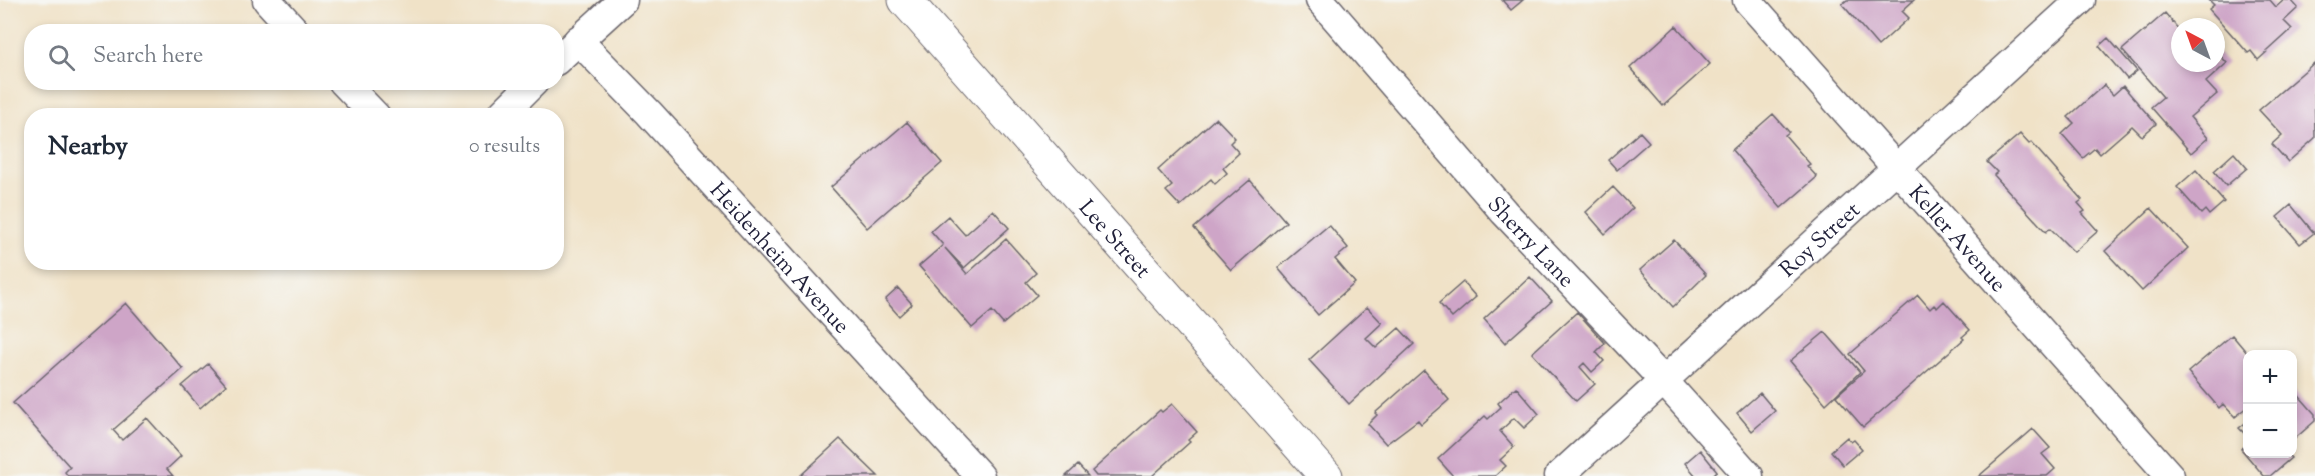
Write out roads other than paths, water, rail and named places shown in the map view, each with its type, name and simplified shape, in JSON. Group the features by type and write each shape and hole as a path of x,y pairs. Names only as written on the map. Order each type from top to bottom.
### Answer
{"street":[{"path":"267,0 289,24"},
{"path":"564,53 623,0"},
{"name":"Lee Street","path":"905,0 1326,476"},
{"name":"Sherry Lane","path":"1320,0 1504,212 1663,380 1749,476"},
{"name":"Keller Avenue","path":"1747,0 2170,476"},
{"name":"Roy Street","path":"1559,476 1894,168 2081,0"},
{"name":"Heidenheim Avenue","path":"578,40 649,113 980,476"},
{"path":"351,90 368,108"},
{"path":"508,108 526,90"}]}
